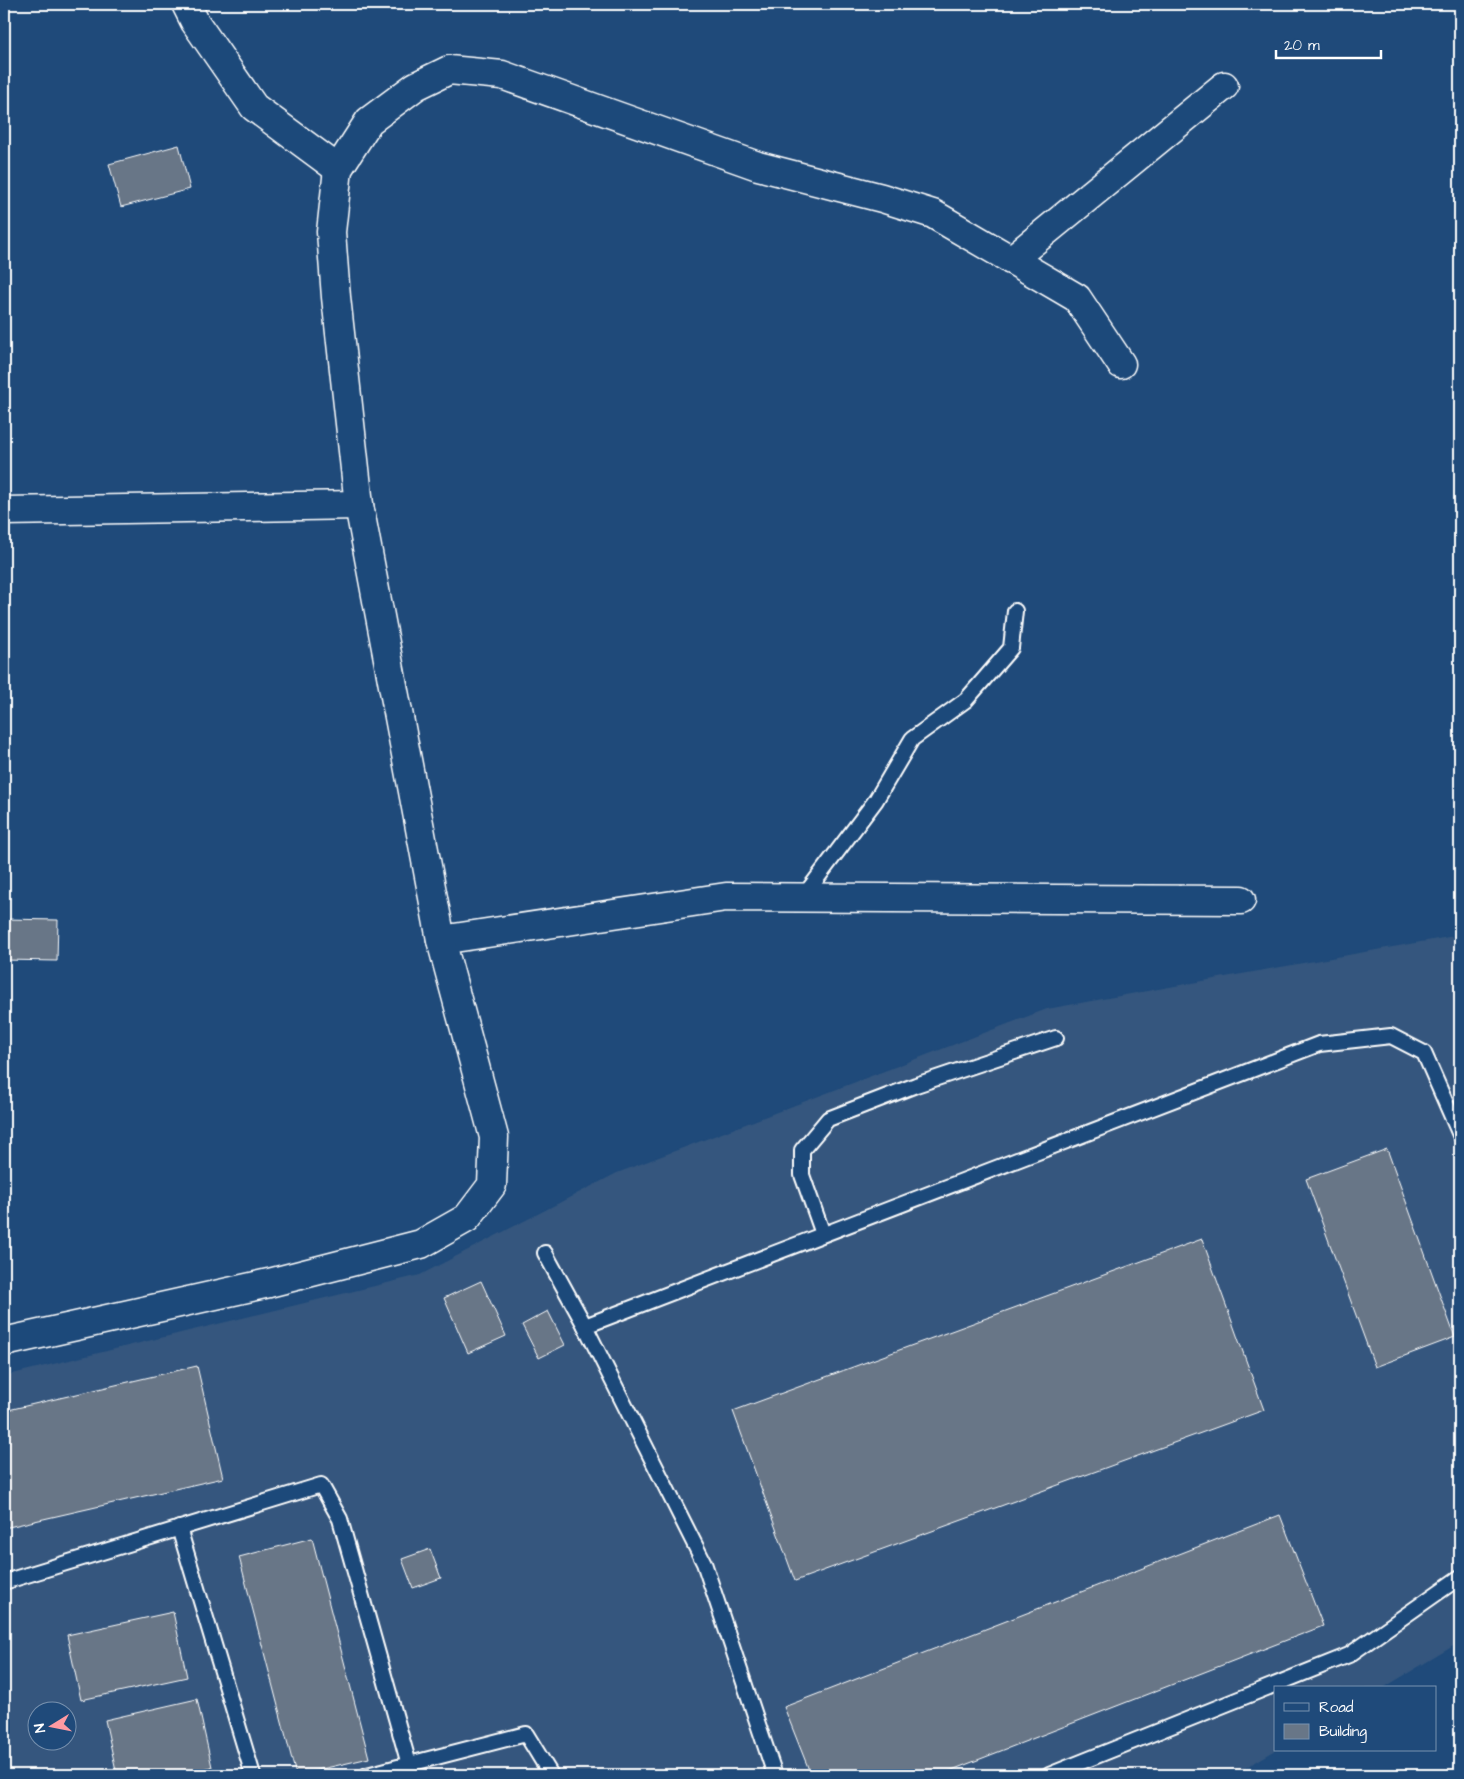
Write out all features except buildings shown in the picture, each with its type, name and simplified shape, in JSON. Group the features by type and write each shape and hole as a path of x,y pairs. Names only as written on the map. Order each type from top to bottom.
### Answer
{"street":[{"path":"186,4 195,22 254,108 338,170"},
{"path":"4,1342 269,1283 421,1244 467,1218 492,1185 494,1137 441,940 359,505 336,297 331,232 338,170 369,121 416,86 449,70 502,75 758,166 882,198 933,214 1077,298 1122,364"},
{"path":"1011,260 1224,86"},
{"path":"4,511 359,505"},
{"path":"441,940 726,897 1241,900"}],"lane":[{"path":"802,897 876,800 912,738 966,700 1011,648 1015,611"},
{"path":"585,1326 1319,1044 1391,1036 1424,1053 1460,1135"},
{"path":"823,1234 802,1176 802,1150 828,1119 916,1085 1056,1038"},
{"path":"545,1253 585,1326 704,1563 776,1775"},
{"path":"4,1582 321,1485 340,1519 411,1770"},
{"path":"179,1528 253,1775"},
{"path":"1276,1686 1349,1655 1460,1578"},
{"path":"1049,1775 1080,1769 1274,1687"},
{"path":"367,1775 411,1770 526,1734 552,1775"}],"shaded area":[{"path":"1460,935 1460,1642 1386,1686 1274,1686 1274,1751 1233,1775 4,1775 4,1376 420,1275 617,1173 1047,1009"}]}
